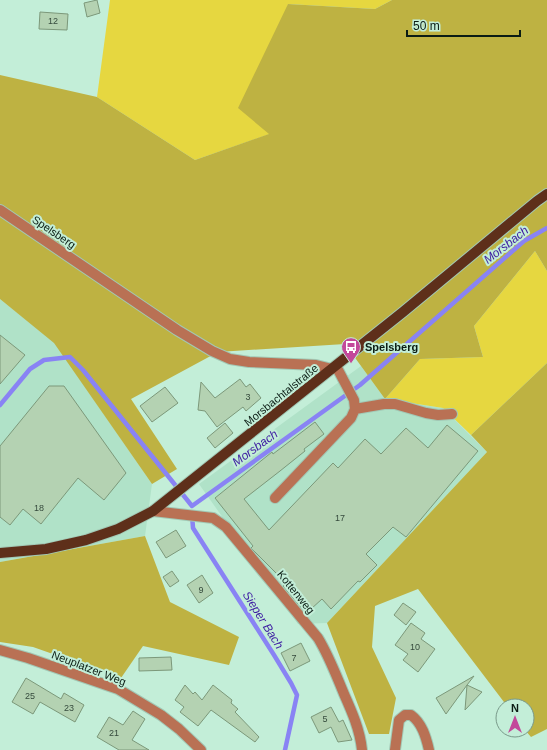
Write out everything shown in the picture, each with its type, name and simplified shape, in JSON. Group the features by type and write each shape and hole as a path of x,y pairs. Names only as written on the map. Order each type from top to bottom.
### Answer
{"main road":[{"name":"Morsbachtalstraße","path":"0,553 46,549 66,545 118,529 153,511 334,367 547,194"}],"street":[{"name":"Spelsberg","path":"0,210 177,330 212,351 230,358 250,362 334,367"},
{"path":"275,498 351,418 355,404 345,382 334,367"},
{"path":"355,404 395,404 426,413 438,415 452,414"},
{"name":"Kottenweg","path":"153,511 213,518 226,526 318,638 328,655 354,718 361,740 362,750"},
{"name":"Neuplatzer Weg","path":"0,650 118,689 161,714 202,750"},
{"path":"395,750 399,720 404,715 411,715 417,719 423,730 429,750"}],"shaded area":[{"path":"110,0 392,0 375,9 288,4 270,134 195,160 97,97"},
{"path":"392,0 547,0 547,271 535,251 474,326 483,357 420,359 385,399 345,344 218,352 131,399 177,469 152,484 54,343 0,299 0,75 97,97 195,160 269,134 238,108 288,4 375,9"},
{"path":"535,251 547,271 547,363 471,435 443,408 385,399 420,359 483,357 474,326"},
{"path":"0,299 54,342 152,484 145,536 0,562"},
{"path":"547,363 547,729 535,735 535,698 501,698 418,589 375,606 372,647 396,698 389,734 369,734 327,623 487,452 471,435"},
{"path":"361,366 385,399 443,408 487,452 327,623 298,624 199,484"},
{"path":"145,536 170,602 239,637 229,665 143,646 121,678 33,647 0,642 0,562"}],"building":[{"path":"97,0 100,13 87,17 84,3"},
{"path":"40,12 68,14 67,30 39,29"},
{"path":"0,335 25,355 0,384"},
{"path":"240,379 246,387 250,384 261,398 246,411 243,407 217,427 205,411 198,410 201,382 215,398"},
{"path":"49,386 64,386 126,473 104,500 78,478 41,524 23,509 10,525 0,517 0,446"},
{"path":"165,387 178,403 152,422 140,406"},
{"path":"315,422 324,434 304,449 305,451 244,499 269,530 333,463 338,468 365,439 381,454 406,428 428,448 447,425 478,451 406,537 393,527 366,554 377,565 360,582 358,581 331,609 322,599 311,609 309,607 304,611 283,586 286,583 251,548 253,546 215,498 272,452 273,454"},
{"path":"225,423 233,433 215,448 207,438"},
{"path":"176,530 186,546 166,558 156,542"},
{"path":"172,571 179,581 170,587 163,577"},
{"path":"202,575 213,593 199,603 187,585"},
{"path":"403,603 416,612 406,625 394,615"},
{"path":"411,623 425,633 421,639 435,649 418,672 403,660 408,654 395,645"},
{"path":"301,643 310,661 290,671 281,653"},
{"path":"171,657 172,670 139,671 139,658"},
{"path":"474,676 446,714 436,698"},
{"path":"26,678 61,699 64,693 84,705 75,722 40,702 33,714 12,702"},
{"path":"185,685 193,694 195,692 202,700 213,685 232,700 231,703 238,709 235,712 259,737 255,742 211,710 198,726 180,712 184,707 175,700"},
{"path":"467,685 482,692 465,710"},
{"path":"331,707 339,722 343,720 352,740 338,742 331,727 319,733 311,717"},
{"path":"133,711 145,719 132,740 149,750 119,750 97,737 109,717 123,725"}],"waterway":[{"name":"Morsbach","path":"0,405 30,369 44,360 70,357 83,370 192,506 360,385 524,241 547,228"},
{"name":"Sieper Bach","path":"192,515 193,528 274,655 297,695 285,750"}],"place":[{"name":"Spelsberg","path":"351,364"}]}
